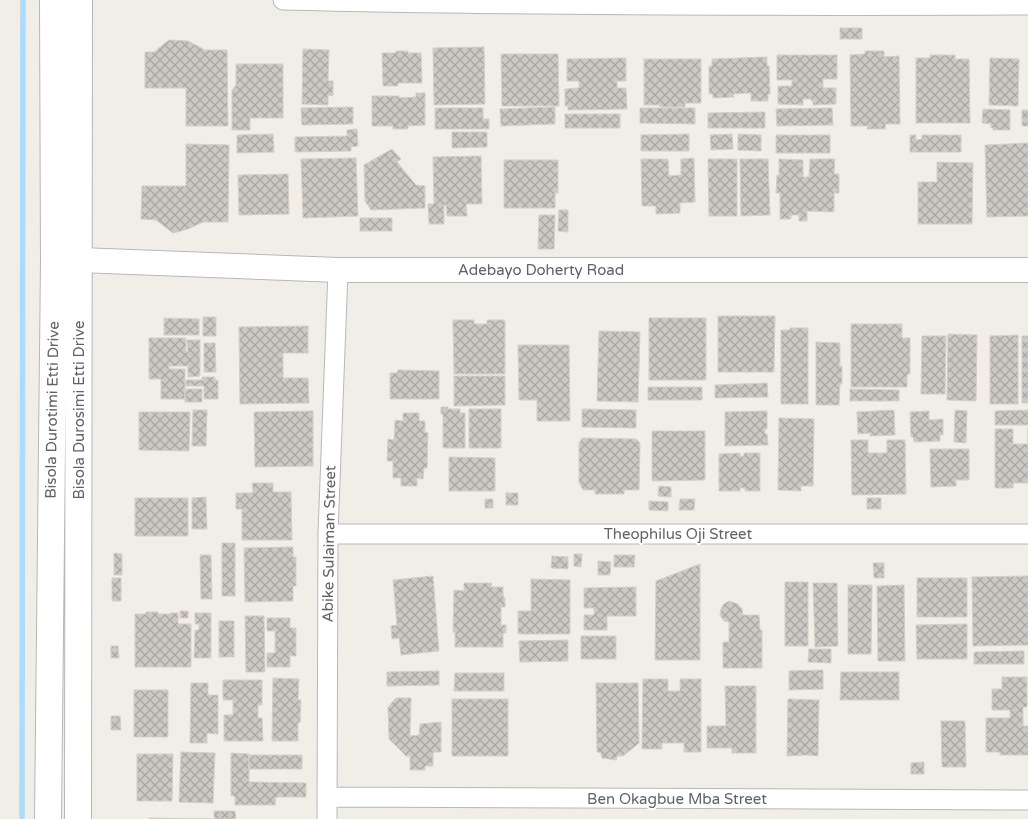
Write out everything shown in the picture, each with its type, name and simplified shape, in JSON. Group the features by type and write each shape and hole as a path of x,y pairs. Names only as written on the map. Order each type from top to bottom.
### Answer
{"main road":[{"name":"Bisola Durotimi Etti Drive","path":"48,819 54,261 53,0"},
{"name":"Bisola Durosimi Etti Drive","path":"78,819 79,0"}],"street":[{"path":"283,0 1028,5"},
{"name":"Adebayo Doherty Road","path":"54,261 79,260 338,270 1028,270"},
{"name":"Abike Sulaiman Street","path":"327,819 328,534 338,270"},
{"name":"Theophilus Oji Street","path":"328,534 1028,534"},
{"name":"Ben Okagbue Mba Street","path":"327,797 1028,800"}],"building":[{"path":"840,28 862,28 862,39 840,39"},
{"path":"169,40 188,41 205,50 227,50 228,126 186,126 186,88 145,88 145,52 154,52"},
{"path":"484,47 485,104 434,105 433,48"},
{"path":"303,49 329,50 328,81 333,81 333,96 328,95 328,105 302,104"},
{"path":"396,51 421,53 422,83 398,83 398,86 383,86 382,53 396,53"},
{"path":"865,51 884,51 884,57 899,56 900,124 885,124 886,129 867,129 868,126 851,126 850,55 865,54"},
{"path":"501,54 558,54 559,106 502,106"},
{"path":"777,55 837,55 837,79 823,79 823,88 836,88 836,104 813,105 811,99 803,99 803,105 778,104 778,86 792,86 792,80 777,80"},
{"path":"930,55 955,55 955,59 969,59 970,123 916,123 916,58 930,58"},
{"path":"767,57 770,94 768,94 768,101 751,101 751,93 733,94 734,97 713,98 713,94 709,94 709,66 712,66 712,59"},
{"path":"626,58 626,81 617,81 617,88 626,88 627,109 568,110 568,106 565,106 565,89 579,88 579,81 567,81 567,59"},
{"path":"990,58 1019,59 1018,106 989,105"},
{"path":"644,59 701,59 701,103 685,103 685,107 644,105"},
{"path":"236,64 283,64 283,118 250,118 250,130 232,130 232,90 236,85"},
{"path":"416,93 425,93 425,125 408,126 408,129 393,129 393,126 372,126 372,96 416,97"},
{"path":"353,107 353,124 302,125 301,108"},
{"path":"555,107 555,124 501,126 500,109"},
{"path":"435,108 483,108 483,119 489,119 489,129 435,129"},
{"path":"640,108 695,108 695,124 640,123"},
{"path":"832,108 833,125 777,126 776,109"},
{"path":"983,109 1010,110 1010,130 993,130 991,124 982,123"},
{"path":"1022,110 1028,110 1028,126 1022,126"},
{"path":"765,112 765,128 708,128 708,113"},
{"path":"565,114 620,114 620,128 565,128"},
{"path":"357,129 358,146 351,147 351,151 295,152 295,137 347,136 347,130"},
{"path":"452,132 487,132 487,147 452,148"},
{"path":"273,134 274,152 237,153 237,135"},
{"path":"689,134 689,151 641,151 641,135"},
{"path":"732,134 733,149 711,150 710,135"},
{"path":"738,134 761,135 761,151 738,150"},
{"path":"776,135 830,135 830,153 776,153"},
{"path":"910,135 916,135 916,140 922,139 922,135 961,135 961,152 910,152"},
{"path":"1028,143 1028,216 987,217 985,145"},
{"path":"186,144 229,145 228,222 203,222 173,233 156,220 141,219 142,186 186,186"},
{"path":"392,149 401,159 397,162 416,185 425,186 425,208 371,210 365,201 364,165"},
{"path":"481,156 482,204 466,204 467,216 447,216 446,205 444,205 444,224 429,224 428,204 434,204 433,157"},
{"path":"356,158 358,216 303,218 301,159"},
{"path":"694,158 695,202 680,203 680,213 656,214 656,206 642,206 641,159 668,159 669,176 681,175 681,159"},
{"path":"708,159 737,159 737,216 709,216"},
{"path":"740,159 768,159 770,215 741,216"},
{"path":"779,159 803,160 803,177 809,177 810,159 835,159 834,174 839,174 839,193 834,193 834,212 807,211 807,221 799,221 799,215 791,215 791,219 780,219 780,193 776,193"},
{"path":"504,160 558,160 558,193 555,193 555,208 504,208"},
{"path":"937,162 973,163 972,224 918,224 918,182 937,182"},
{"path":"288,174 289,214 239,215 238,175"},
{"path":"559,210 568,210 568,232 558,231"},
{"path":"539,215 555,215 554,249 538,249"},
{"path":"360,218 392,218 392,231 360,231"},
{"path":"718,316 775,316 774,372 718,372"},
{"path":"203,317 216,317 216,336 203,336"},
{"path":"164,318 199,319 199,335 164,335"},
{"path":"649,318 706,318 706,380 649,380"},
{"path":"453,320 474,320 474,324 487,324 487,320 505,320 505,374 454,374"},
{"path":"851,324 902,324 902,338 910,338 910,374 907,375 907,387 851,387"},
{"path":"308,326 308,353 283,353 283,378 308,378 309,403 240,404 239,327"},
{"path":"790,328 808,328 808,404 781,404 781,330 790,330"},
{"path":"599,331 640,332 638,402 597,401"},
{"path":"948,334 977,335 976,401 947,400"},
{"path":"1018,335 1018,404 990,404 990,336"},
{"path":"922,336 946,336 945,394 921,394"},
{"path":"1022,336 1028,336 1028,403 1022,403"},
{"path":"149,338 186,338 186,352 188,352 187,340 200,340 200,376 188,377 188,366 169,366 169,369 185,369 185,399 161,399 161,379 149,379"},
{"path":"816,342 840,343 842,384 840,384 839,405 816,405"},
{"path":"204,343 215,343 216,372 204,372"},
{"path":"518,345 569,345 570,421 537,421 537,400 519,400"},
{"path":"398,370 439,371 439,399 390,399 390,373 397,373"},
{"path":"454,376 505,376 505,405 454,406"},
{"path":"202,377 215,377 215,380 218,380 218,399 204,399 204,386 186,386 186,380 202,380"},
{"path":"767,383 768,397 715,398 715,385"},
{"path":"648,387 702,387 702,400 648,400"},
{"path":"185,389 202,389 202,402 185,402"},
{"path":"850,389 899,390 899,401 850,401"},
{"path":"441,407 460,409 460,413 465,413 465,448 443,448 443,414 441,414"},
{"path":"469,409 501,409 501,448 469,448"},
{"path":"582,409 636,410 636,428 582,427"},
{"path":"193,410 207,410 206,446 192,446"},
{"path":"894,410 895,435 870,436 870,433 858,434 857,412"},
{"path":"955,410 967,411 966,443 954,442"},
{"path":"1028,410 1028,425 995,425 995,411"},
{"path":"313,411 313,466 255,467 254,412"},
{"path":"767,411 767,429 765,429 765,434 767,434 768,445 725,446 725,412"},
{"path":"929,411 929,420 943,419 943,435 940,435 940,441 914,442 913,437 911,437 910,412"},
{"path":"139,412 190,412 189,451 139,450"},
{"path":"403,413 419,413 419,421 425,421 425,432 428,433 427,468 424,468 423,479 417,478 417,486 401,486 401,478 393,478 393,461 387,461 388,439 394,440 395,420 403,421"},
{"path":"779,418 814,419 813,486 801,486 801,491 778,490"},
{"path":"995,429 1013,429 1013,444 1028,444 1028,483 1013,483 1013,488 995,488"},
{"path":"652,431 705,431 705,480 652,481"},
{"path":"582,438 636,439 640,443 639,490 624,490 624,494 595,494 595,490 583,490 579,482 579,443"},
{"path":"851,440 868,440 868,453 887,453 887,440 905,440 906,494 852,495"},
{"path":"930,449 969,449 969,480 956,480 956,486 931,487"},
{"path":"740,453 740,456 744,456 744,453 760,453 760,491 745,491 745,488 740,488 740,491 719,491 719,454"},
{"path":"449,457 495,458 495,491 449,491"},
{"path":"252,483 273,483 273,492 291,492 292,540 242,540 242,509 236,509 236,493 253,493"},
{"path":"659,486 671,487 671,497 658,496"},
{"path":"506,493 518,493 518,505 506,505"},
{"path":"206,497 207,529 192,529 192,498"},
{"path":"135,498 188,498 188,536 135,536"},
{"path":"867,498 881,498 881,509 867,509"},
{"path":"485,499 493,499 493,508 485,508"},
{"path":"680,499 695,499 694,510 679,510"},
{"path":"649,501 668,502 668,511 649,510"},
{"path":"222,543 235,543 235,596 222,596"},
{"path":"293,547 293,557 296,557 296,586 293,586 293,601 245,602 244,548"},
{"path":"114,553 122,554 122,575 114,575"},
{"path":"574,554 582,554 581,567 574,566"},
{"path":"200,555 211,555 212,599 201,599"},
{"path":"614,555 635,555 634,567 614,567"},
{"path":"552,556 568,557 568,569 551,568"},
{"path":"598,561 611,562 610,575 598,575"},
{"path":"873,563 884,563 884,578 874,578"},
{"path":"700,564 700,660 655,660 656,581"},
{"path":"433,576 439,651 401,655 399,638 392,639 391,626 397,625 393,580"},
{"path":"1028,576 1028,645 973,646 972,577"},
{"path":"112,578 121,578 121,601 112,601"},
{"path":"917,578 967,578 967,617 917,617"},
{"path":"531,579 570,580 570,634 518,634 518,611 531,611"},
{"path":"785,582 808,582 808,646 785,646"},
{"path":"464,583 492,583 491,587 503,587 505,607 501,607 501,625 506,625 506,633 503,633 503,647 455,647 455,632 453,632 454,590 464,591"},
{"path":"813,583 837,583 838,646 815,647"},
{"path":"848,585 872,585 871,654 848,654"},
{"path":"904,585 905,661 878,661 877,586"},
{"path":"636,587 636,616 607,616 607,630 584,630 584,615 594,615 594,608 584,608 584,588"},
{"path":"729,601 738,604 742,609 743,615 759,615 760,630 762,630 762,668 723,668 723,642 729,642 729,622 724,621 720,615 724,604"},
{"path":"180,611 188,611 188,618 180,618"},
{"path":"146,612 158,612 158,614 178,613 178,624 191,624 191,667 135,667 135,614 146,614"},
{"path":"195,613 211,613 211,658 194,658 195,630 199,630 199,624 195,624"},
{"path":"245,616 264,616 265,672 246,672"},
{"path":"267,618 290,618 290,628 296,628 296,656 290,656 290,667 267,667 267,653 275,653 275,631 267,631"},
{"path":"219,621 234,621 234,657 219,657"},
{"path":"967,624 967,659 917,659 916,625"},
{"path":"581,636 616,636 616,659 581,659"},
{"path":"568,640 568,661 520,662 519,641"},
{"path":"111,646 118,646 119,658 111,658"},
{"path":"809,649 831,649 831,663 808,662"},
{"path":"1024,651 1024,664 974,664 974,652"},
{"path":"823,670 823,689 789,690 789,671"},
{"path":"439,671 439,685 387,686 387,672"},
{"path":"841,672 899,672 899,700 840,700"},
{"path":"455,673 504,673 504,691 454,691"},
{"path":"1002,677 1027,677 1027,707 1023,707 1023,726 1028,726 1028,755 1000,755 1000,752 986,752 986,718 1010,718 1010,710 992,710 992,689 1002,689"},
{"path":"273,678 299,679 298,700 301,700 298,741 272,741"},
{"path":"643,679 668,679 668,691 680,691 680,679 701,679 701,752 684,752 684,743 662,743 662,749 642,749"},
{"path":"223,680 262,680 262,705 258,705 258,718 262,718 263,741 224,741 224,715 233,715 233,700 223,700"},
{"path":"191,683 208,683 208,695 218,695 218,734 207,733 207,743 190,743"},
{"path":"596,683 638,683 639,743 623,756 617,756 616,760 602,758 601,753 597,752"},
{"path":"725,686 756,686 756,753 732,753 732,748 707,748 707,726 726,726"},
{"path":"134,690 168,690 168,737 134,737"},
{"path":"396,698 411,698 410,736 419,735 420,724 441,722 441,752 433,752 433,766 425,766 425,770 410,770 410,756 406,756 389,739 388,707"},
{"path":"452,699 508,699 508,756 452,756"},
{"path":"788,699 819,700 818,756 787,756"},
{"path":"111,716 120,716 121,730 111,730"},
{"path":"941,721 965,721 966,767 942,767"},
{"path":"181,752 215,753 213,803 179,802"},
{"path":"231,753 249,754 249,782 306,783 306,797 276,797 275,805 235,805 235,796 231,796"},
{"path":"137,754 173,754 172,801 137,801"},
{"path":"249,755 302,755 302,769 249,769"},
{"path":"924,762 924,774 911,774 911,763"},
{"path":"214,811 235,811 236,819 214,819"},
{"path":"149,818 212,819 149,819"}],"waterway":[{"path":"22,819 23,0"}]}
